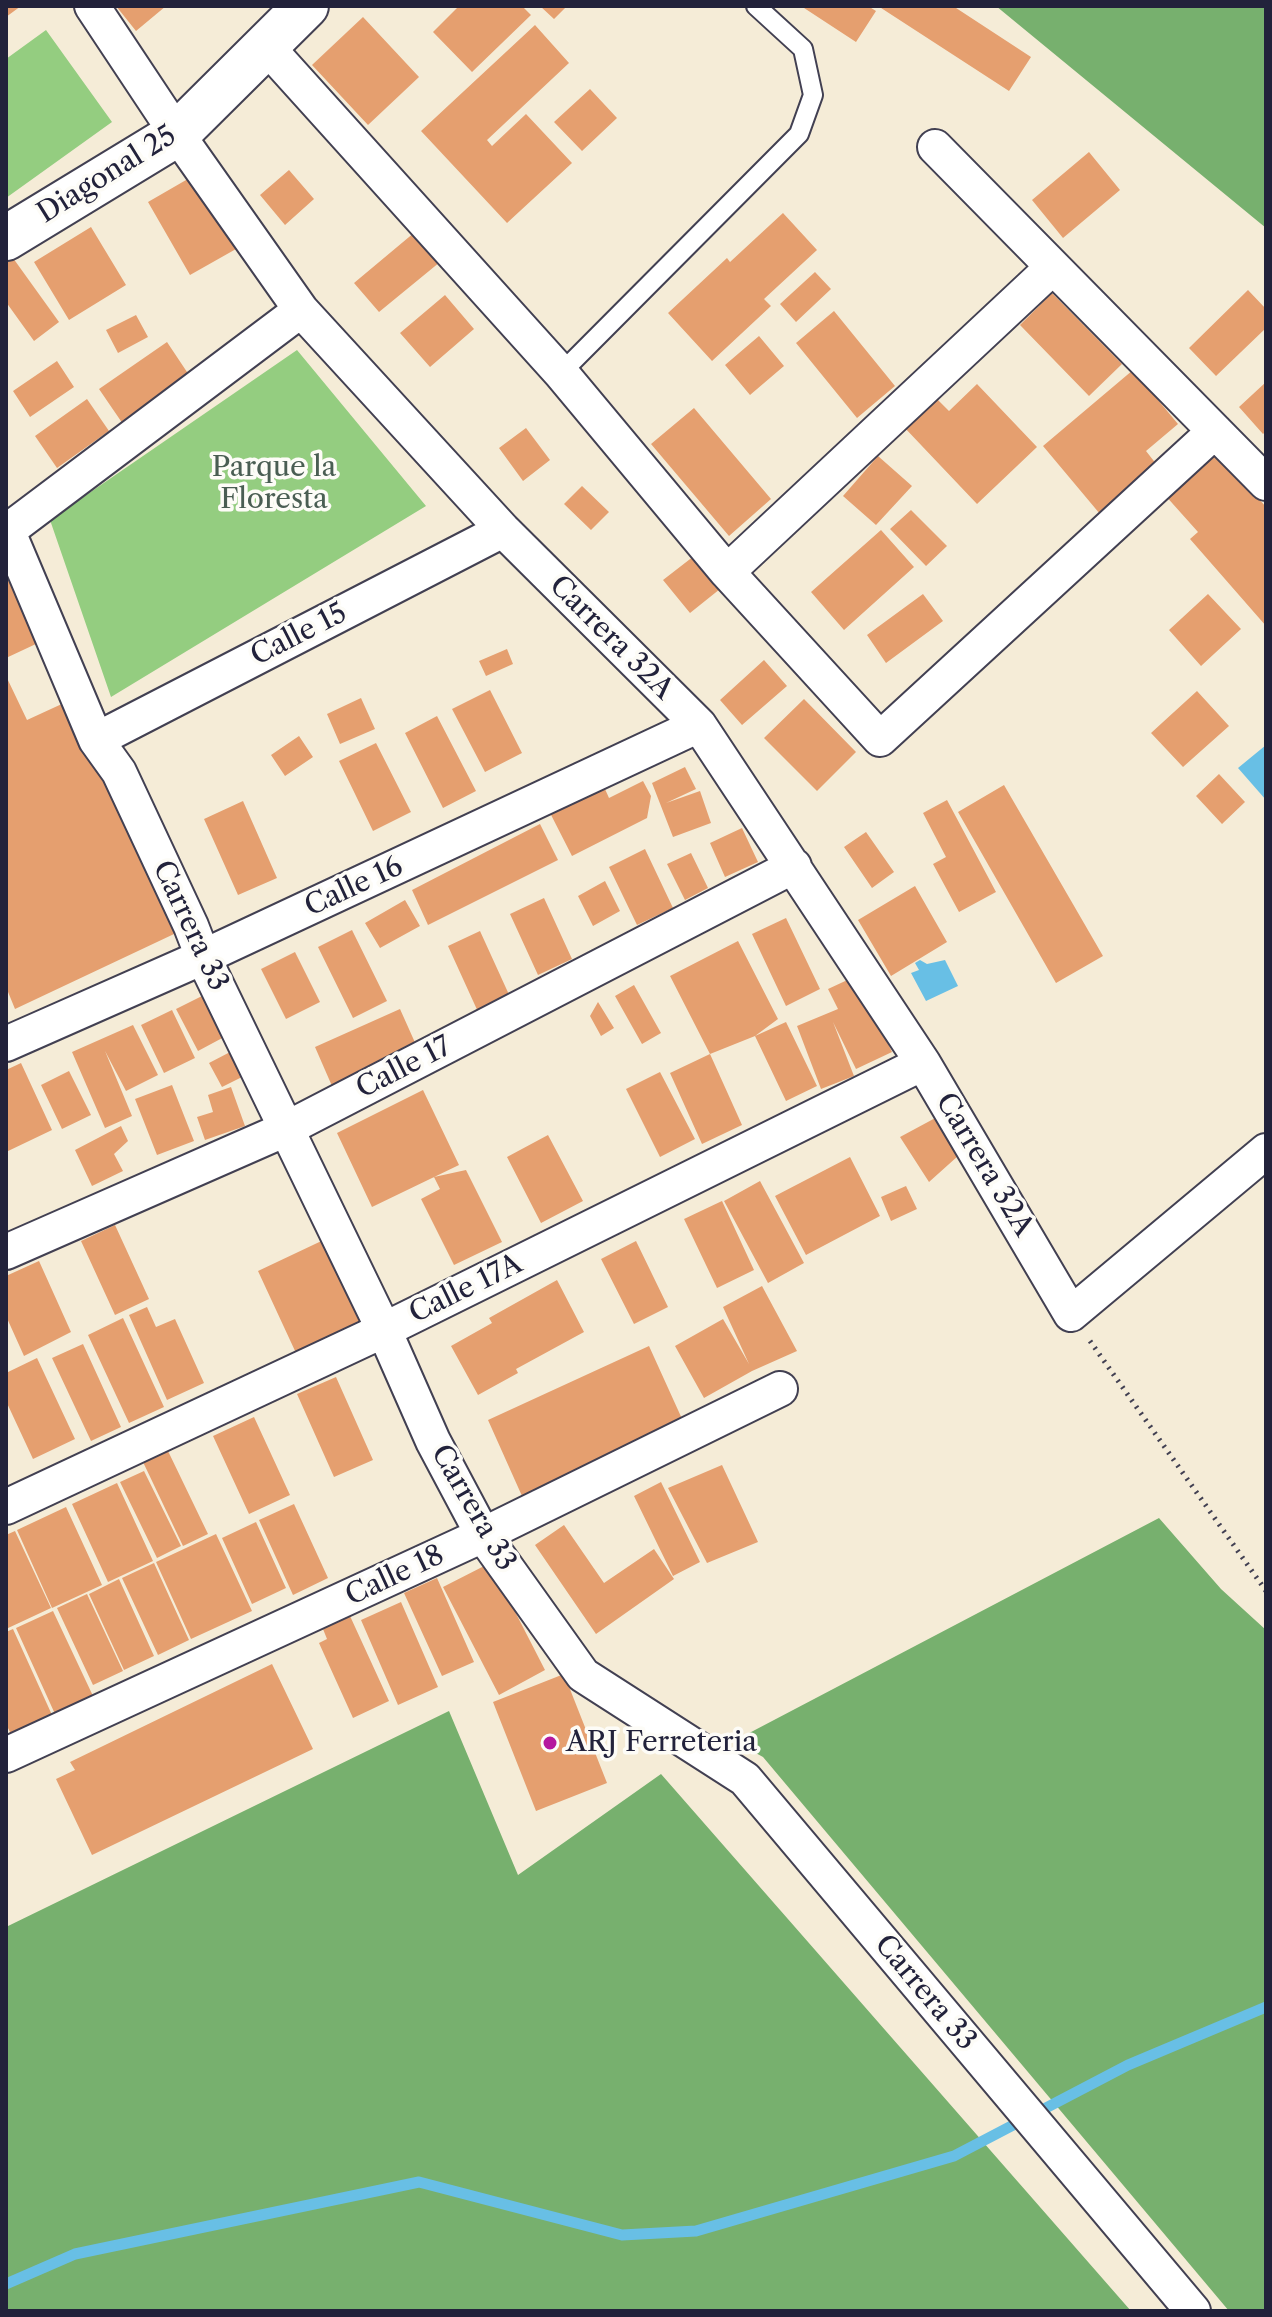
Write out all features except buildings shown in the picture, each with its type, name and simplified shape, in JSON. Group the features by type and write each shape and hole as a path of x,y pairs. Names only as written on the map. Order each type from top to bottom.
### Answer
{"main road":[{"name":"Diagonal 25","path":"6,238 177,134 306,6"}],"street":[{"name":"Carrera 32A","path":"92,6 177,134 301,310 503,530 699,725 923,1063 1071,1314"},
{"path":"266,46 561,373 727,572 880,739 1215,431"},
{"path":"935,147 1266,483"},
{"path":"727,572 1053,267"},
{"path":"7,530 301,310"},
{"name":"Carrera 33","path":"7,530 96,740 119,772 203,957 384,1330 433,1441 483,1535 583,1675 745,1779 1193,2311"},
{"name":"Calle 15","path":"96,740 503,530"},
{"name":"Calle 16","path":"6,1044 203,957 699,725"},
{"name":"Calle 17","path":"6,1252 286,1129 794,866"},
{"name":"Calle 17A","path":"6,1507 384,1330 923,1063"},
{"path":"1071,1314 1266,1151"},
{"name":"Calle 18","path":"6,1755 483,1535 780,1389"}],"lane":[{"path":"561,373 799,134 813,95 803,49 756,6"}],"path":[{"path":"1071,1314 1266,1591"}],"green space":[{"path":"996,6 1266,6 1266,228"},
{"path":"46,30 112,122 6,198 6,59"},
{"name":"Parque la Floresta","path":"297,350 426,506 111,697 50,520"},
{"path":"1159,1518 1221,1589 1266,1630 1266,2311 1229,2311 763,1757 734,1741"},
{"path":"449,1711 518,1875 661,1774 1131,2311 6,2311 6,1927"}],"water":[{"path":"1266,745 1266,800 1238,768"},
{"path":"920,960 927,964 945,960 958,986 926,1001 911,973 919,970 915,963"}],"waterway":[{"path":"6,2284 75,2254 419,2182 622,2235 696,2231 954,2156 1128,2065 1266,2007"}],"place":[{"name":"ARJ Ferreteria","path":"550,1743"}]}
